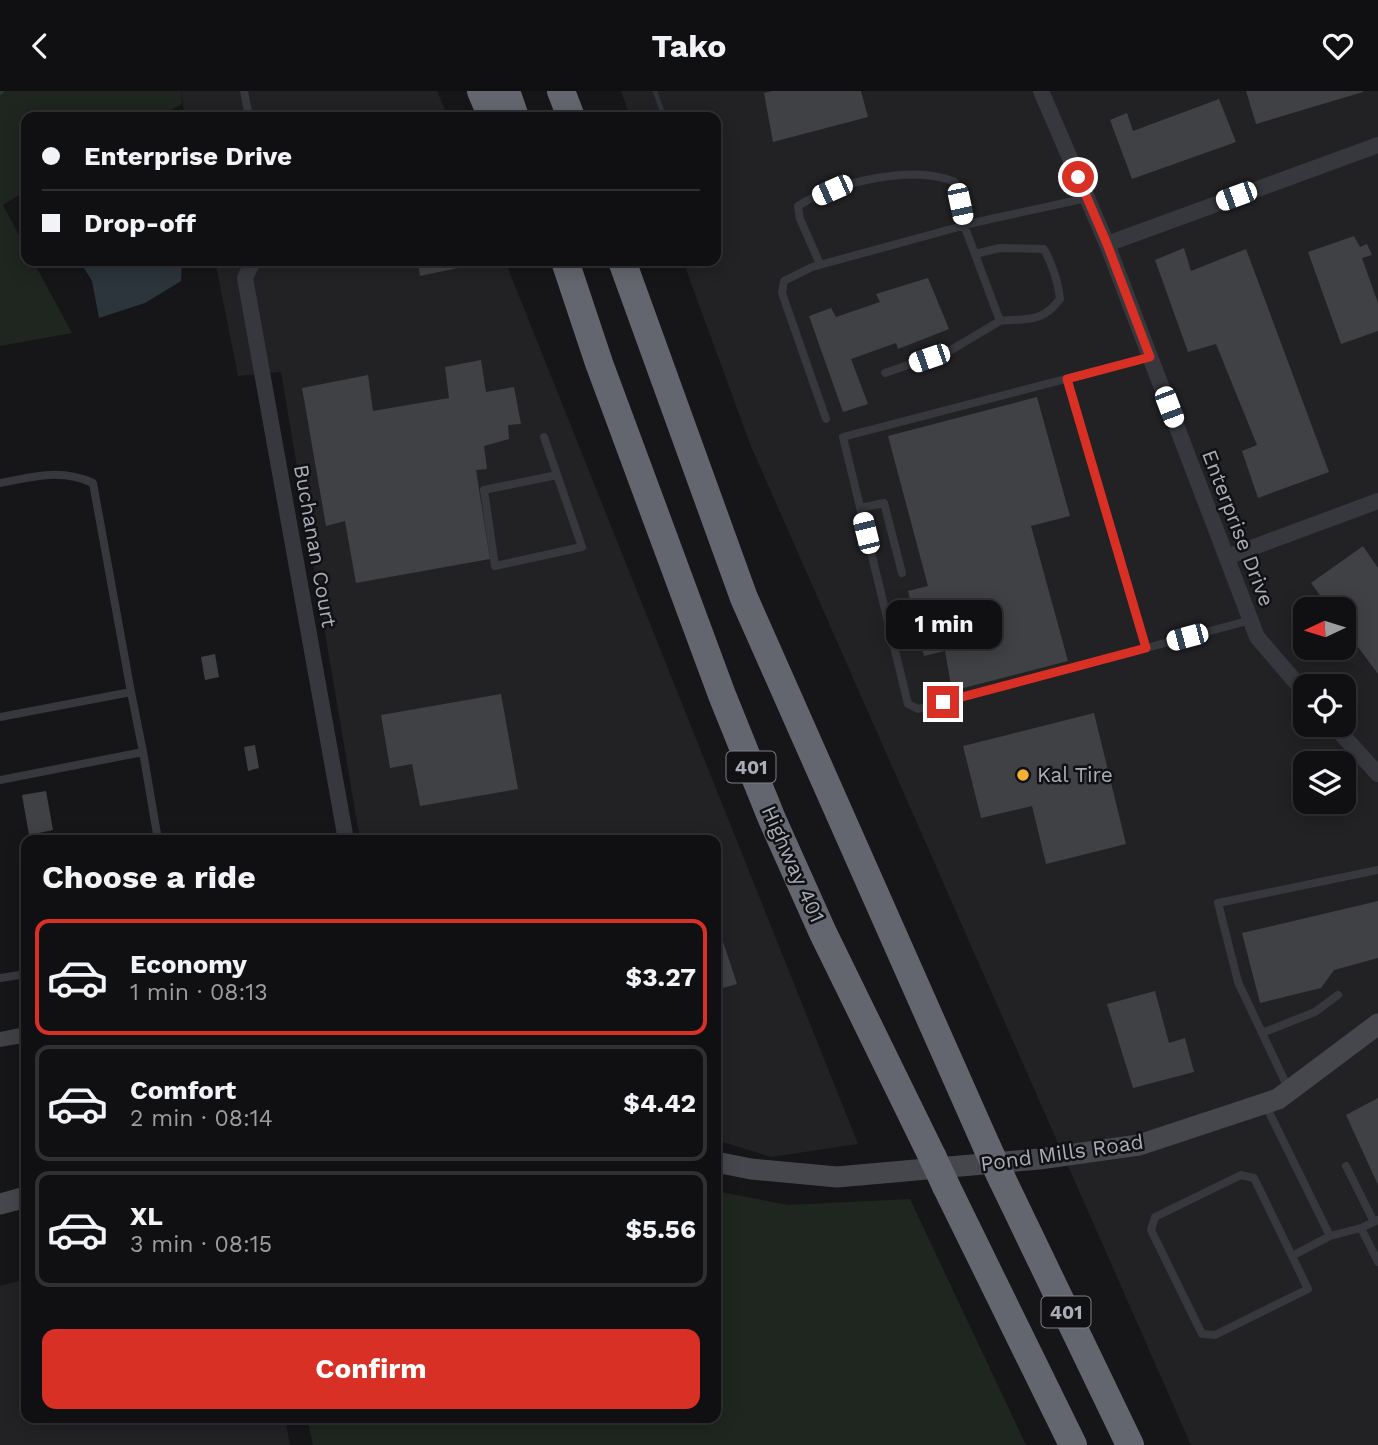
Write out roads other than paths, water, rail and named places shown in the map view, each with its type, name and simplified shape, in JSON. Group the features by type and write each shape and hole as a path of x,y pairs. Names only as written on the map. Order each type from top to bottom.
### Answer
{"highway":[{"path":"481,91 490,112"},
{"path":"506,91 513,112"},
{"path":"554,266 599,363"},
{"name":"Highway 401","path":"567,266 599,363 722,695 772,819 823,933 1073,1445"},
{"name":"401","path":"624,266 744,598 987,1147 1130,1445"}],"main road":[{"name":"Pond Mills Road","path":"721,1163 751,1169 837,1177 1025,1160 1139,1145 1278,1098 1378,1024"},
{"path":"0,1203 21,1198"}],"street":[{"name":"Enterprise Drive","path":"1041,91 1107,244 1257,637 1293,679"},
{"path":"1107,244 1378,145"},
{"name":"Buchanan Court","path":"251,266 246,278 345,835"},
{"path":"1227,557 1378,501"},
{"path":"1344,737 1378,774"}],"lane":[{"path":"243,91 247,112"},
{"path":"820,264 800,219 799,206 832,190 886,177 944,177 955,182 964,225 1000,321"},
{"path":"826,419 782,293 784,281 820,264 964,225 1087,198"},
{"path":"885,373 951,350 1000,321 1040,317 1050,312 1060,299 1058,278 1044,249 1000,248 975,254"},
{"path":"1150,357 842,437 908,704 918,709 1251,620"},
{"path":"1067,379 1146,648"},
{"path":"544,437 582,547 495,566 484,490 557,475"},
{"path":"0,483 48,474 75,475 93,483 157,835"},
{"path":"860,508 884,503 902,573"},
{"path":"0,717 131,692"},
{"path":"0,780 143,752"},
{"path":"1289,1090 1238,982 1218,903 1378,870"},
{"path":"0,978 21,975"},
{"path":"1262,1033 1315,1012 1338,995"},
{"path":"1265,1103 1330,1236"},
{"path":"1292,1256 1330,1236 1376,1221 1346,1165"},
{"path":"1241,1175 1254,1178 1292,1256 1308,1289 1215,1335 1202,1334 1151,1230 1154,1217 1241,1175"},
{"path":"1361,1228 1378,1262"}],"waterway":[{"path":"655,91 662,112"}],"place":[{"name":"Kal Tire","path":"1023,775"}]}
